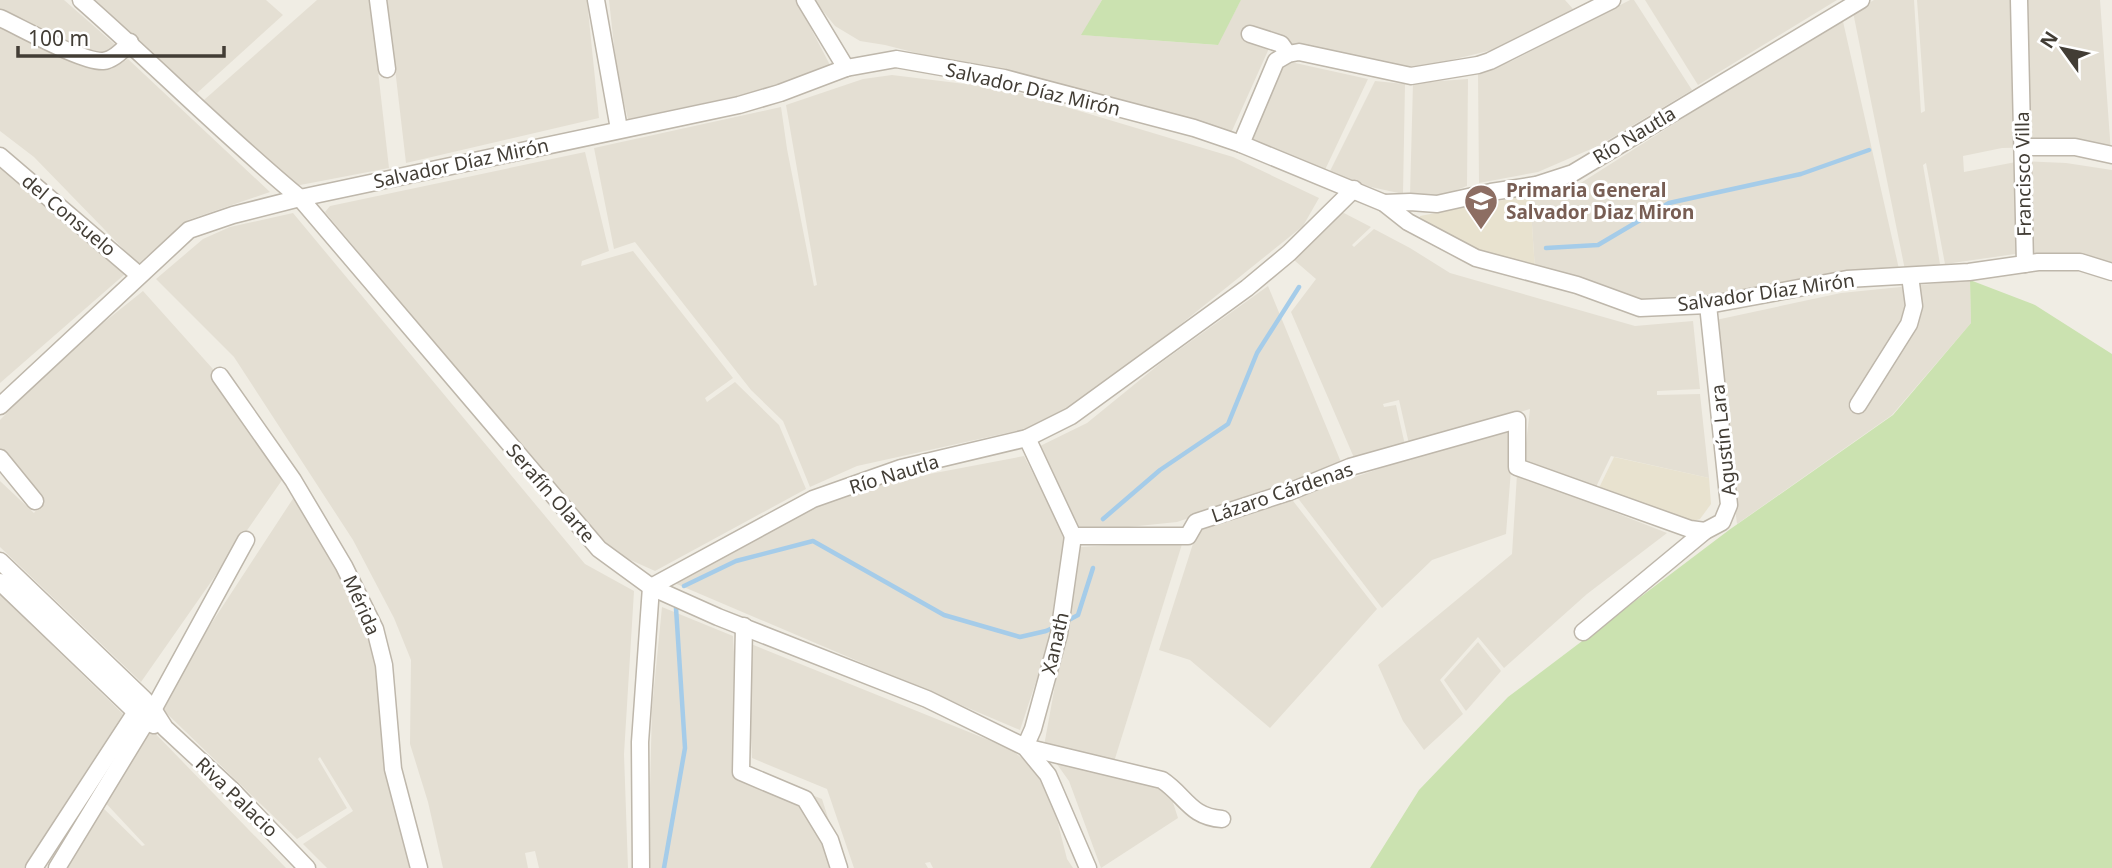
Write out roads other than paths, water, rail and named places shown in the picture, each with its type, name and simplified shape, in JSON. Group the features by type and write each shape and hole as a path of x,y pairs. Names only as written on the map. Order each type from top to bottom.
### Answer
{"street":[{"name":"Serafín Olarte","path":"81,0 130,42 243,151 300,198 600,549 651,587 927,699 1025,747 1048,775 1088,868"},
{"path":"378,0 387,69"},
{"path":"596,0 619,129"},
{"path":"805,0 846,68"},
{"path":"1241,144 1276,61 1288,54 1299,52 1411,76 1478,65 1612,0"},
{"name":"Río Nautla","path":"1384,203 1437,204 1536,185 1573,173 1861,0"},
{"name":"Francisco Villa","path":"2019,0 2025,264"},
{"path":"0,18 86,58 105,61 122,52 130,42"},
{"path":"1250,34 1281,44 1288,54"},
{"name":"Salvador Díaz Mirón","path":"1,402 189,230 233,215 300,198 739,105 846,68 896,59 1004,78 1194,128 1354,189 1384,203 1408,222 1476,258 1577,285 1640,308 1708,304 1847,279 1969,272 2025,264 2080,262 2112,272"},
{"path":"2023,147 2075,147 2112,155"},
{"name":"del Consuelo","path":"0,156 139,275"},
{"name":"Río Nautla","path":"651,587 813,499 901,468 1027,438 1071,416 1247,288 1289,253 1354,189"},
{"path":"1858,405 1909,324 1914,306 1910,276"},
{"name":"Agustín Lara","path":"1583,632 1705,531 1722,522 1729,505 1708,304"},
{"name":"Mérida","path":"220,376 293,480 344,566 375,629 384,665 393,769 419,868"},
{"name":"Lázaro Cárdenas","path":"1073,536 1188,536 1196,522 1289,492 1350,467 1517,420 1517,467 1690,529 1705,531"},
{"path":"1027,438 1073,536"},
{"path":"0,458 35,501"},
{"name":"Xanath","path":"1025,747 1033,729 1059,634 1073,536"},
{"path":"57,868 145,711 246,540"},
{"name":"Riva Palacio","path":"0,561 145,711"},
{"name":"Riva Palacio","path":"0,582 232,790 307,868"},
{"path":"641,868 640,742 651,587"},
{"path":"744,626 741,772 805,799 830,840 839,868"},
{"path":"35,868 145,711"},
{"path":"1025,747 1162,780 1177,790 1191,807 1206,818 1222,819"}],"waterway":[{"path":"1546,248 1598,245 1669,203 1801,174 1869,150"},
{"path":"1103,519 1160,470 1228,424 1257,353 1299,287"},
{"path":"684,586 736,561 813,541 944,615 1020,637 1057,626"},
{"path":"1065,622 1078,615 1093,568"},
{"path":"664,868 685,748 676,608"}],"place":[{"name":"Primaria General Salvador Diaz Miron","path":"1481,231"}]}
